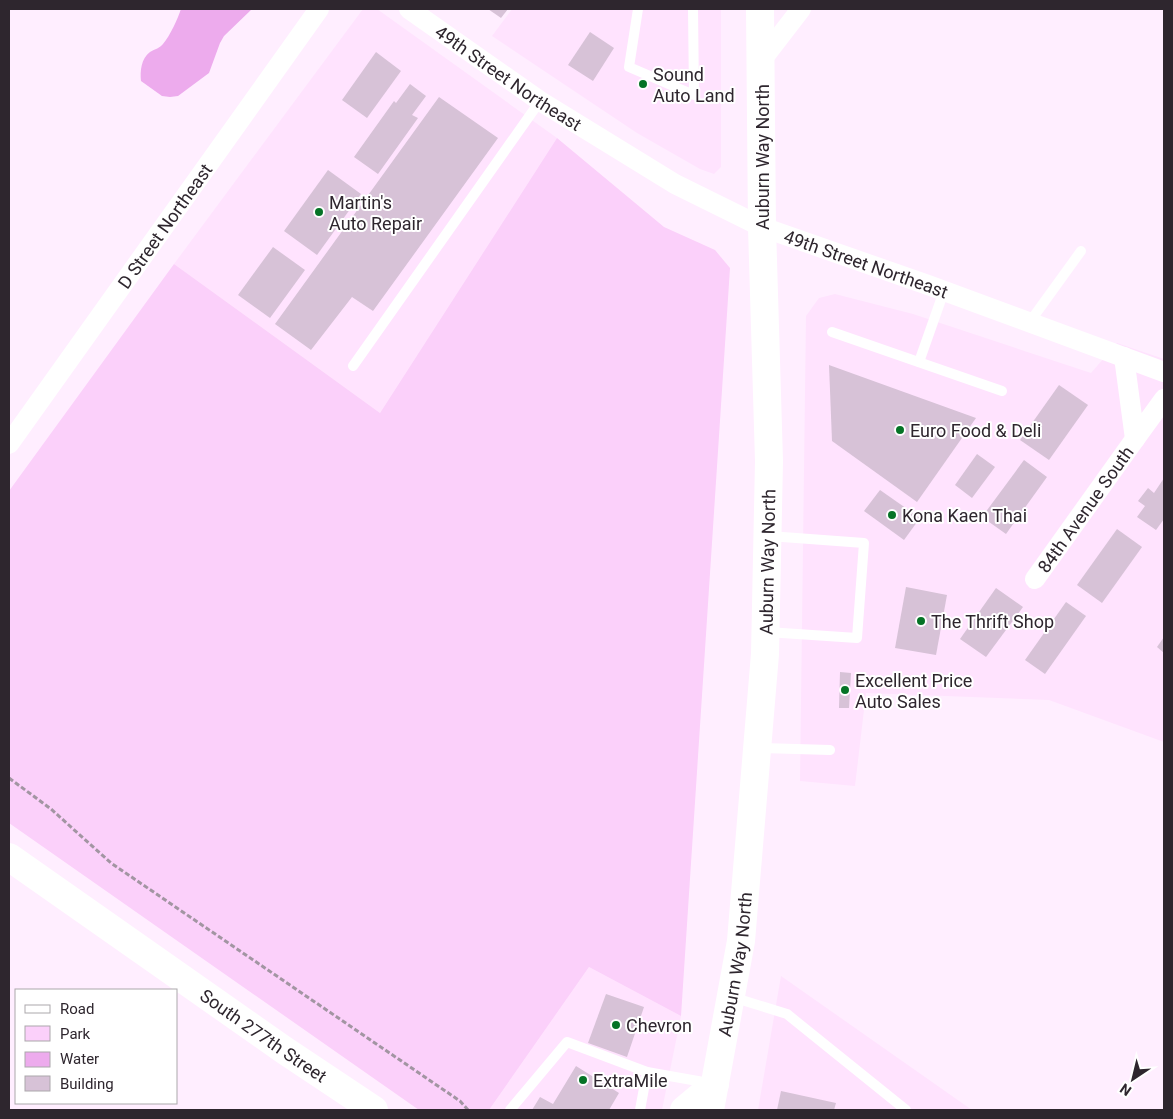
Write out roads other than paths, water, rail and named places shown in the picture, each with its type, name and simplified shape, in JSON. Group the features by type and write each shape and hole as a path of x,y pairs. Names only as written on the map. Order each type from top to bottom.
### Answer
{"main road":[{"name":"Auburn Way North","path":"710,1110 741,941 766,632 769,461 762,227 762,61 760,9"},
{"name":"South 277th Street","path":"9,857 276,1045 374,1110"},
{"path":"684,1110 715,1084"}],"street":[{"name":"D Street Northeast","path":"9,444 319,9"},
{"name":"49th Street Northeast","path":"409,9 540,101 675,184 762,227 944,291 1164,372"},
{"path":"762,61 801,9"},
{"name":"84th Avenue South","path":"1124,357 1135,439"},
{"name":"84th Avenue South","path":"1035,579 1164,399"}],"lane":[{"path":"638,9 628,67 694,94 693,9"},
{"path":"353,366 540,101"},
{"path":"1030,323 1081,251"},
{"path":"919,362 944,291"},
{"path":"832,332 1002,391"},
{"path":"766,632 857,638 864,543 768,536"},
{"path":"757,748 830,750"},
{"path":"732,997 787,1014 906,1110"},
{"path":"510,1110 568,1042 648,1072 715,1084"},
{"path":"640,1110 648,1072"}],"water":[{"path":"181,9 252,9 224,36 209,73 178,96 162,96 141,81 142,65 150,52 160,47 166,41"}],"place":[{"name":"Sound Auto Land","path":"643,84"},
{"name":"Martin's Auto Repair","path":"319,212"},
{"name":"Euro Food & Deli","path":"900,430"},
{"name":"Kona Kaen Thai","path":"892,515"},
{"name":"The Thrift Shop","path":"921,621"},
{"name":"Excellent Price Auto Sales","path":"845,690"},
{"name":"Chevron","path":"616,1025"},
{"name":"ExtraMile","path":"583,1080"}]}
